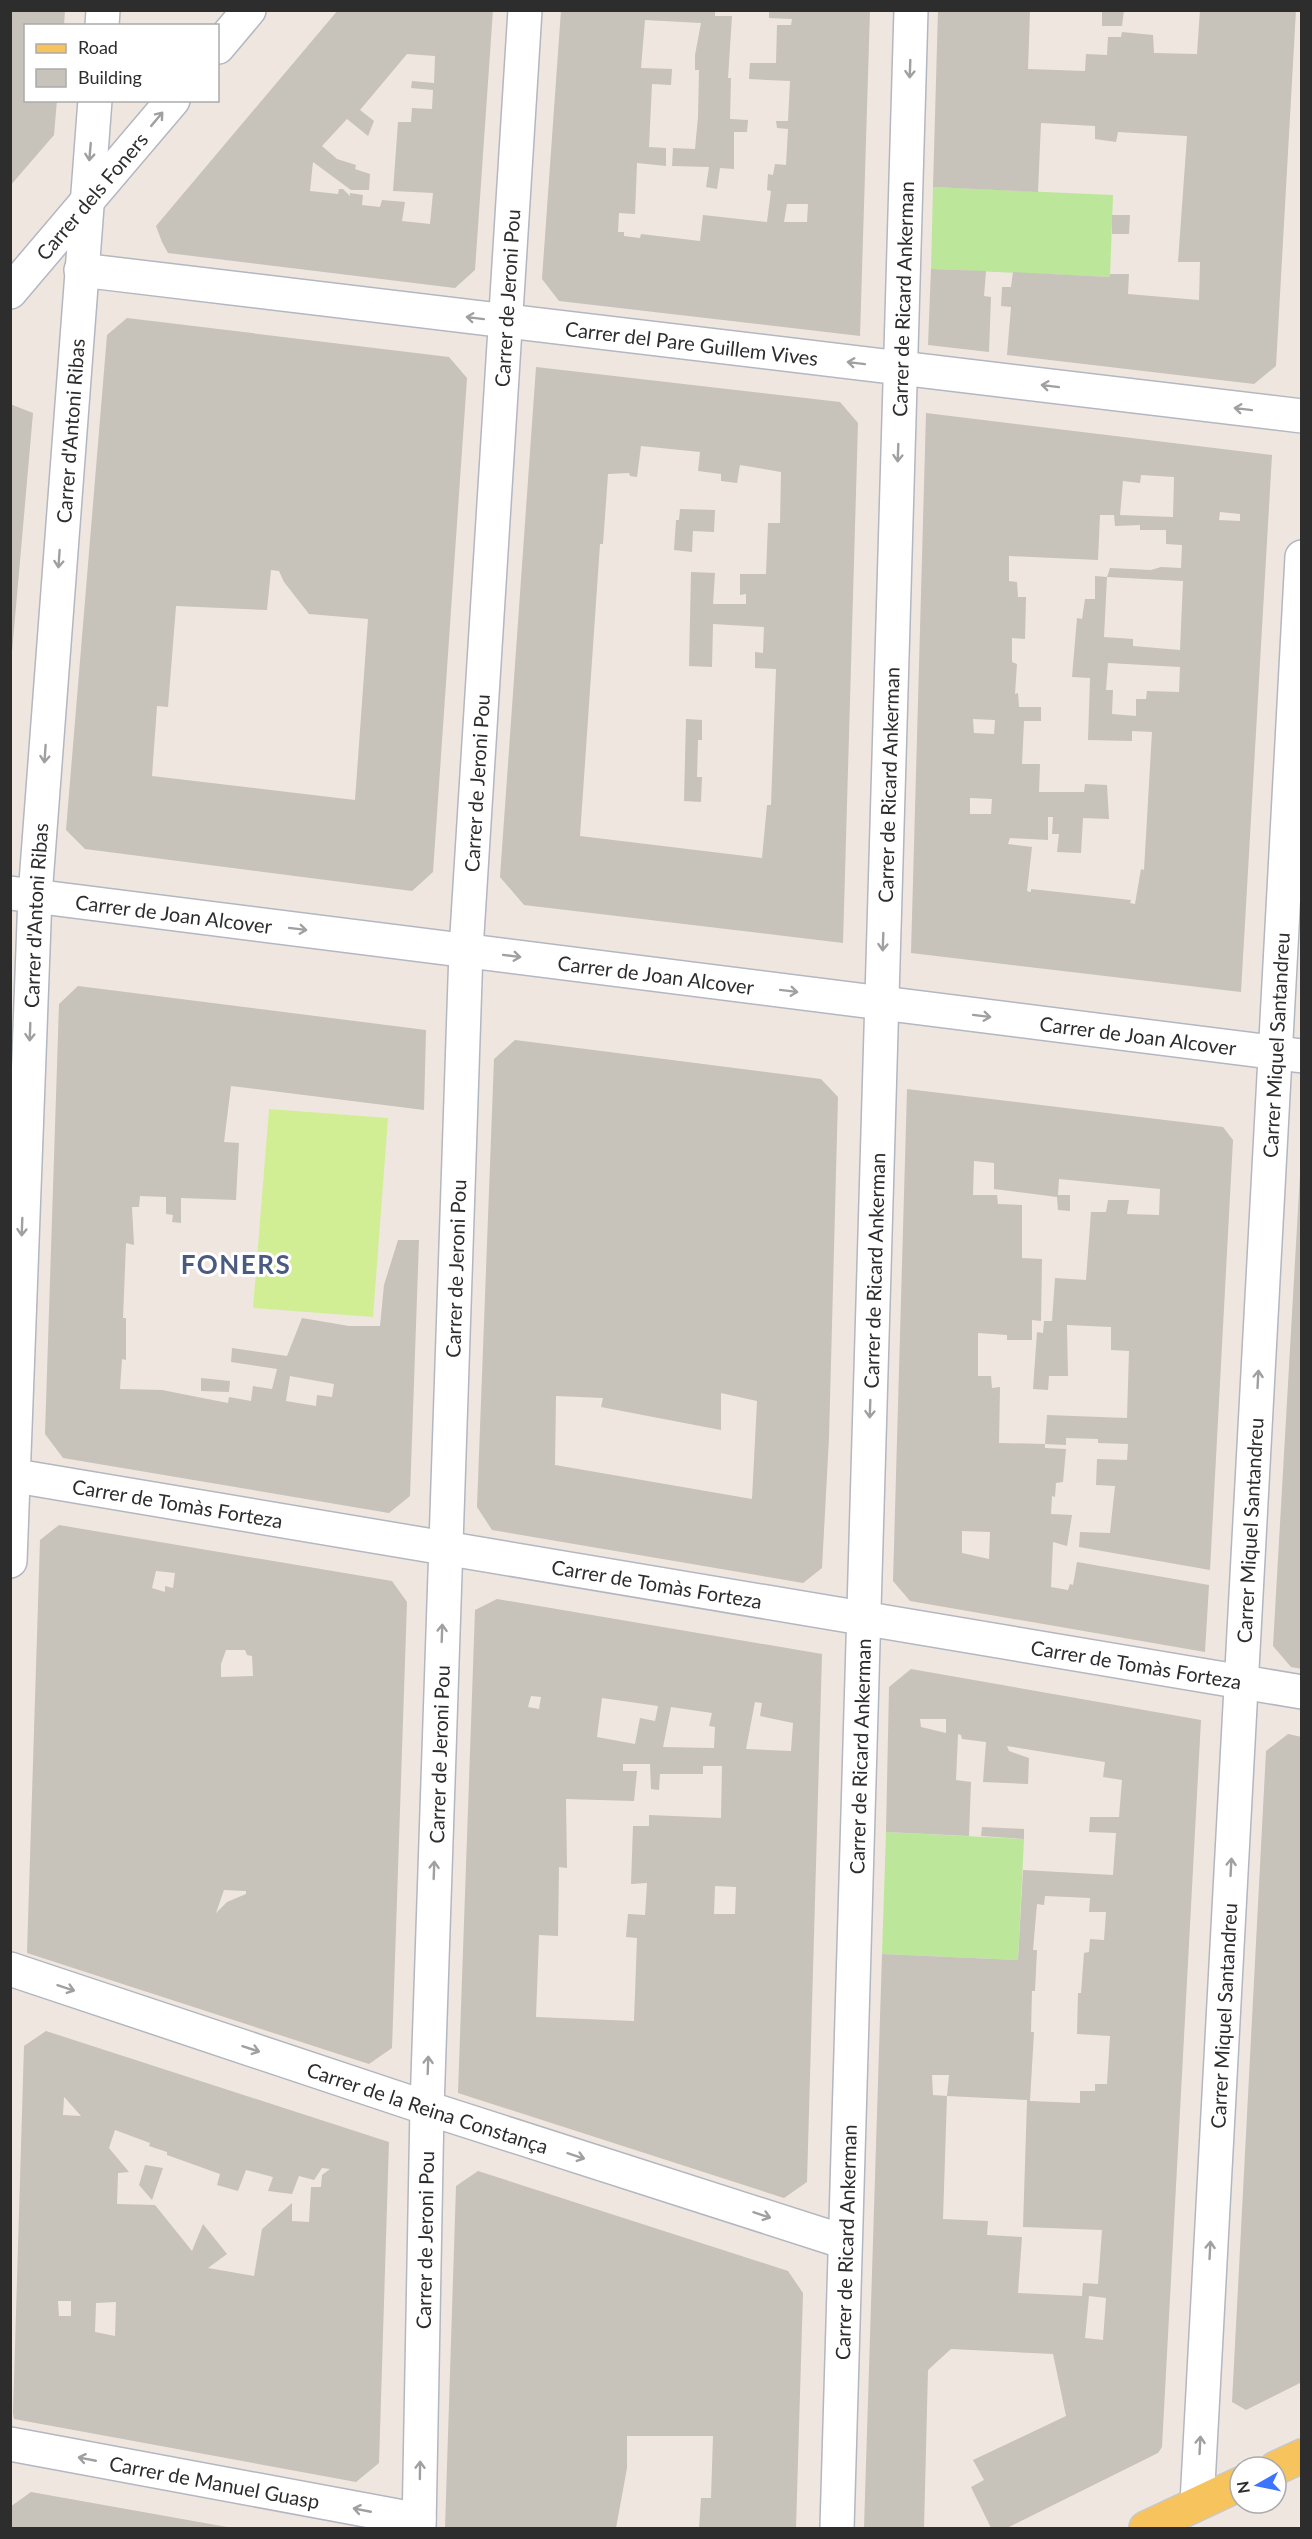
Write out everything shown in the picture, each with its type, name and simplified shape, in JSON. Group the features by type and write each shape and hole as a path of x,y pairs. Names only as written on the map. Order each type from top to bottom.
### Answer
{"main road":[{"path":"1288,2462 1302,2456"},
{"path":"1146,2529 1228,2490"}],"street":[{"path":"219,46 249,10"},
{"name":"Carrer de Jeroni Pou","path":"419,2524 427,2108 466,950 525,10"},
{"name":"Carrer de Ricard Ankerman","path":"837,2529 911,10"},
{"path":"81,270 95,102"},
{"name":"Carrer dels Foners","path":"10,292 170,102"},
{"name":"Carrer del Pare Guillem Vives","path":"81,270 1302,416"},
{"name":"Carrer d'Antoni Ribas","path":"10,1561 23,895 81,270"},
{"name":"Carrer Miquel Santandreu","path":"1197,2504 1241,1680 1288,1054 1302,557"},
{"name":"Carrer de Joan Alcover","path":"23,895 1288,1054"},
{"name":"Carrer de Tomàs Forteza","path":"12,1475 1302,1692"},
{"name":"Carrer de la Reina Constança","path":"10,1969 427,2108 845,2242"},
{"name":"Carrer de Manuel Guasp","path":"10,2444 419,2524"}],"green space":[{"path":"933,187 1113,195 1110,277 931,269"},
{"path":"269,1109 388,1118 373,1317 253,1308"},
{"path":"886,1832 1024,1839 1018,1960 882,1954"}],"building":[{"path":"10,10 65,10 64,24 24,24 24,102 57,102 54,135 10,186"},
{"path":"338,10 493,10 475,270 455,288 168,253 156,226","holes":["407,54 435,56 434,83 412,81 411,88 433,90 432,109 412,108 411,122 398,122 393,191 433,193 430,224 402,221 405,202 382,200 380,207 362,205 363,195 350,193 350,196 343,189 339,189 338,194 310,191 313,162 351,190 369,190 370,174 355,169 356,165 337,159 322,146 347,119 368,136 374,121 360,110"]},
{"path":"561,10 715,10 715,16 732,16 728,78 731,78 730,119 748,120 747,132 734,132 734,169 720,168 717,189 706,187 709,167 672,166 673,148 695,149 699,70 695,70 695,55 701,23 645,20 641,68 672,69 671,85 652,84 649,147 666,148 666,166 637,163 635,214 619,213 618,232 624,232 624,236 640,238 641,234 700,241 703,215 767,222 771,191 767,190 768,174 773,175 775,164 786,165 788,129 777,128 776,121 788,121 790,81 749,79 750,63 776,63 777,25 791,25 792,19 769,18 769,10 870,10 860,336 559,301 542,279","holes":["787,204 808,204 807,222 784,222"]},
{"path":"938,10 1030,10 1028,69 1085,71 1086,54 1107,55 1108,37 1121,37 1122,32 1153,35 1154,53 1197,54 1200,10 1296,10 1276,366 1254,384 1007,355 1011,307 1001,306 1002,287 1011,287 1013,272 1110,277 1110,274 1129,274 1128,294 1199,300 1200,262 1178,262 1187,136 1118,132 1116,142 1095,139 1095,126 1041,123 1038,192 933,187"},
{"path":"1102,10 1124,10 1122,26 1102,26"},
{"path":"1112,215 1130,215 1129,234 1112,234"},
{"path":"931,269 986,271 984,296 991,297 989,352 928,345"},
{"path":"127,318 449,357 467,378 433,872 412,891 85,849 66,830 107,335","holes":["271,570 279,571 284,582 309,614 368,619 355,800 152,776 157,706 168,707 176,606 267,610"]},
{"path":"536,367 840,402 858,423 843,943 524,905 500,877","holes":["641,446 700,452 698,471 721,474 721,481 737,483 740,465 781,472 780,523 768,523 766,574 740,574 740,595 746,594 746,604 713,604 715,573 691,572 689,666 712,667 713,624 764,627 763,653 755,652 755,668 776,669 771,805 767,805 762,858 580,836 600,544 603,544 608,474 629,473 630,476 637,477"]},
{"path":"10,404 33,413 12,652 10,652"},
{"path":"926,413 1272,455 1241,992 911,953","holes":["1141,475 1174,477 1173,517 1120,515 1123,481 1140,483","1220,512 1240,514 1240,521 1219,520","1100,515 1114,515 1115,526 1140,525 1140,530 1166,530 1166,544 1182,545 1181,568 1161,567 1151,570 1110,568 1107,577 1095,576 1095,599 1085,599 1082,619 1077,618 1072,677 1090,678 1088,740 1132,741 1132,731 1152,732 1144,870 1141,869 1135,904 1130,903 1131,900 1031,889 1031,892 1027,891 1032,847 1008,844 1010,838 1048,840 1048,817 1053,817 1052,834 1059,834 1057,852 1081,853 1083,818 1109,819 1107,785 1085,784 1084,792 1039,792 1040,764 1022,764 1024,721 1041,721 1041,707 1019,707 1018,693 1015,694 1017,664 1012,662 1012,638 1025,639 1026,597 1018,597 1017,582 1009,581 1009,556 1098,560","1107,577 1183,581 1180,650 1133,646 1133,639 1104,637","1108,663 1180,667 1179,692 1147,691 1146,699 1136,699 1136,716 1112,714 1113,690 1106,690","973,719 995,720 994,734 974,733","970,798 992,799 991,814 970,814"]},
{"path":"680,509 715,510 714,532 693,531 692,552 674,550 676,520 679,520"},
{"path":"686,719 702,720 702,740 698,740 697,777 702,777 701,802 684,801"},
{"path":"78,986 426,1030 424,1110 231,1086 224,1142 239,1143 236,1200 181,1198 181,1223 172,1222 173,1215 166,1214 166,1197 140,1196 139,1207 132,1207 134,1245 126,1243 123,1318 126,1318 126,1360 122,1359 120,1389 162,1390 228,1403 229,1397 251,1401 253,1386 272,1389 277,1369 231,1362 232,1348 287,1356 302,1318 349,1326 380,1326 384,1285 398,1240 419,1240 410,1496 389,1513 63,1458 45,1434 59,1004","holes":["290,1376 334,1384 332,1397 317,1395 316,1406 286,1401"]},
{"path":"515,1040 821,1079 838,1097 829,1438 822,1568 803,1583 492,1530 477,1507 494,1059","holes":["721,1393 757,1401 752,1499 555,1465 556,1396 603,1398 601,1407 721,1430"]},
{"path":"907,1089 1223,1127 1233,1140 1210,1570 1079,1547 1080,1532 1110,1533 1115,1486 1096,1485 1097,1459 1127,1460 1128,1444 1098,1443 1098,1439 1066,1438 1066,1445 1045,1444 1045,1448 1066,1449 1063,1482 1056,1483 1055,1497 1052,1496 1051,1514 1072,1515 1067,1546 1053,1542 1051,1587 1068,1590 1070,1584 1073,1585 1077,1562 1209,1585 1205,1652 910,1601 893,1581","holes":["974,1161 994,1163 994,1189 1057,1197 1058,1210 1070,1211 1070,1195 1058,1195 1059,1179 1160,1189 1159,1215 1127,1214 1129,1200 1108,1200 1106,1212 1091,1212 1086,1280 1055,1278 1052,1321 1044,1321 1043,1333 1037,1332 1033,1389 1048,1390 1049,1376 1068,1376 1067,1325 1111,1327 1111,1350 1129,1351 1127,1418 1047,1415 1045,1444 999,1443 1000,1387 992,1388 991,1376 978,1376 978,1333 1007,1335 1007,1340 1032,1340 1032,1320 1041,1321 1042,1259 1022,1258 1022,1205 998,1204 997,1195 973,1195","962,1531 990,1532 989,1559 962,1553"]},
{"path":"1300,1174 1302,1174 1302,1669 1291,1667 1273,1646"},
{"path":"201,1378 230,1381 229,1392 201,1391"},
{"path":"59,1525 392,1581 407,1602 392,2048 369,2064 27,1953 40,1540","holes":["156,1571 175,1573 173,1588 165,1586 165,1592 152,1588","226,1650 245,1650 247,1655 252,1656 253,1676 221,1677 221,1664","224,1890 246,1891 246,1894 227,1902 216,1913"]},
{"path":"497,1599 822,1654 807,2182 784,2198 458,2093 475,1610","holes":["531,1696 541,1697 539,1709 528,1707","602,1698 658,1706 655,1721 640,1718 635,1744 597,1737","755,1702 762,1703 760,1716 793,1723 791,1751 746,1749","671,1707 712,1713 709,1726 715,1727 714,1748 663,1747","623,1764 650,1764 651,1789 659,1790 660,1774 703,1774 703,1766 722,1766 721,1818 649,1815 649,1826 633,1826 631,1884 647,1883 645,1915 628,1914 626,1937 637,1938 634,2021 536,2017 539,1935 558,1936 559,1867 567,1868 566,1799 634,1801 637,1771 623,1771","715,1886 736,1887 735,1914 714,1914"]},
{"path":"911,1669 1201,1720 1162,2447 1158,2453 1007,2528 991,2528 971,2487 984,2480 973,2460 1066,2416 1053,2354 951,2349 928,2370 924,2528 864,2528 882,1954 1018,1960 1023,1870 1113,1875 1116,1833 1089,1832 1090,1817 1119,1817 1122,1780 1103,1777 1105,1762 1007,1746 1009,1751 1029,1758 1028,1784 983,1782 986,1742 962,1739 958,1734 956,1780 971,1782 969,1836 886,1832 889,1687","holes":["920,1719 946,1719 946,1733 921,1727","1045,1896 1090,1898 1089,1912 1106,1912 1104,1940 1090,1939 1089,1952 1084,1953 1081,1993 1078,1993 1077,2034 1110,2036 1107,2084 1095,2084 1095,2091 1080,2091 1080,2103 1030,2101 1034,2032 1031,2032 1032,1991 1035,1991 1037,1950 1033,1950 1037,1904 1044,1905","932,2075 949,2075 947,2096 933,2095","947,2096 1027,2100 1023,2227 1102,2230 1098,2284 1083,2283 1082,2296 1018,2293 1022,2237 987,2235 988,2221 943,2219","1089,2296 1106,2298 1103,2340 1085,2338"]},
{"path":"1288,1734 1302,1737 1302,2382 1246,2410 1232,2402 1266,1751"},
{"path":"982,1827 1024,1829 1024,1839 981,1836"},
{"path":"46,2031 389,2142 379,2463 356,2482 14,2419 24,2046","holes":["64,2097 81,2116 63,2115","115,2130 150,2143 149,2146 167,2152 167,2155 220,2174 217,2185 238,2191 246,2170 273,2177 268,2191 292,2194 299,2176 314,2180 322,2168 330,2169 322,2175 321,2187 311,2187 309,2222 292,2221 292,2203 262,2229 254,2276 208,2268 227,2254 203,2224 192,2251 155,2205 117,2204 118,2173 129,2172 109,2148","58,2301 71,2301 71,2316 59,2316","116,2302 115,2336 95,2332 96,2303"]},
{"path":"145,2165 163,2168 152,2200 139,2185"},
{"path":"478,2171 788,2271 803,2293 796,2528 699,2528 701,2498 711,2498 713,2436 627,2436 627,2468 616,2528 445,2528 456,2186"},
{"path":"31,2492 227,2528 10,2528 10,2507"}],"district":[{"name":"FONERS","path":"236,1264"}]}
